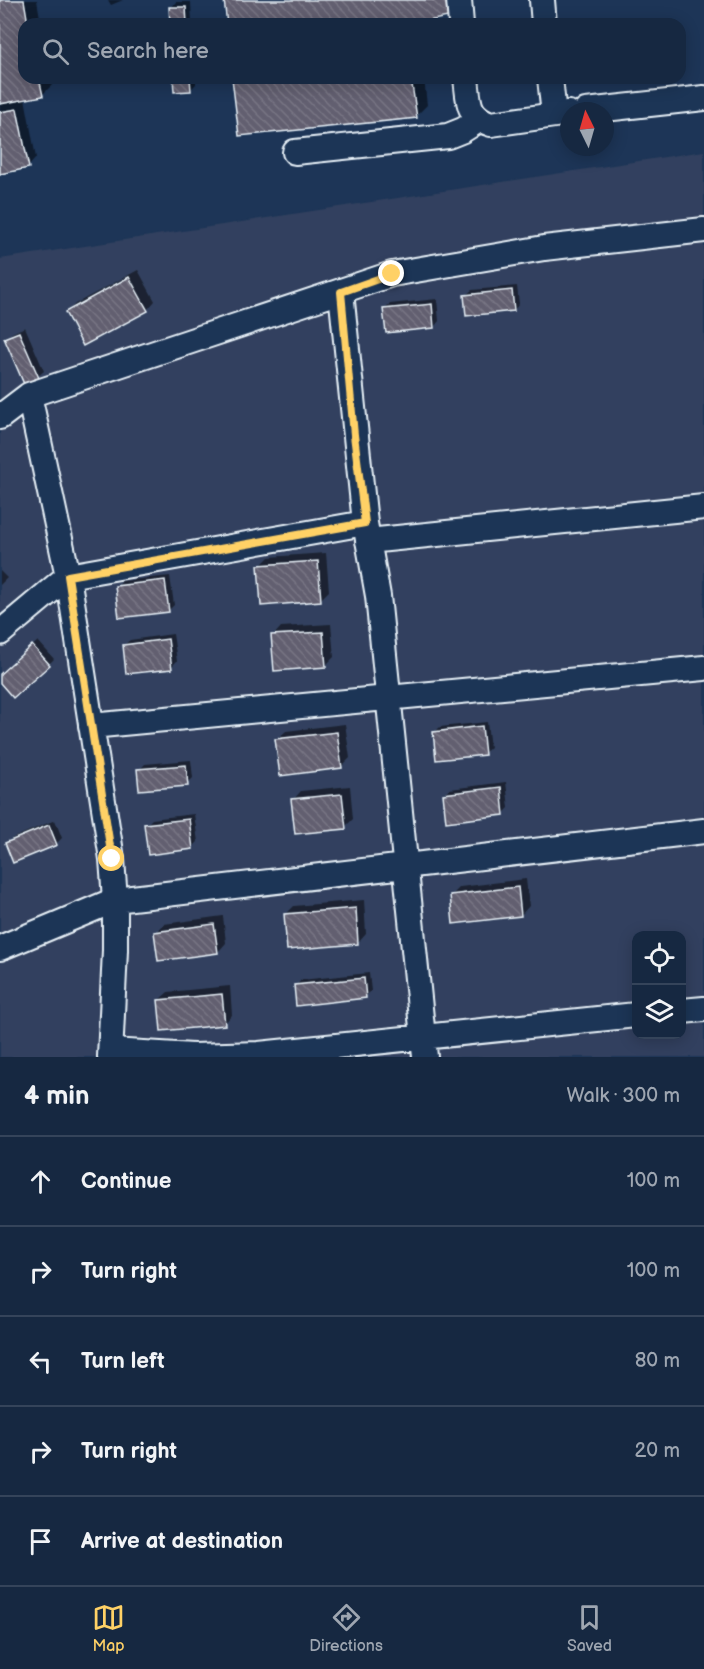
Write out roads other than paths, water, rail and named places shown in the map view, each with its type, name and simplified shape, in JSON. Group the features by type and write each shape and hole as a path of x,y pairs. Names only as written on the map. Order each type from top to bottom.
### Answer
{"lane":[{"path":"459,0 460,18"},
{"path":"542,0 544,18"},
{"path":"467,84 472,112 479,120 490,124 560,114"},
{"path":"552,84 560,111"},
{"path":"614,108 704,98"},
{"path":"295,152 448,136 479,120"},
{"path":"0,417 29,395 369,281 404,272 544,248 704,230"},
{"path":"341,292 354,435 366,532 378,596 424,1047"},
{"path":"29,395 68,576 112,859 115,900 110,1054 193,1056 424,1047 632,1016"},
{"path":"0,633 68,576 366,532 704,507"},
{"path":"91,726 704,668"},
{"path":"0,948 115,900 704,831"},
{"path":"686,1011 704,1009"}]}
